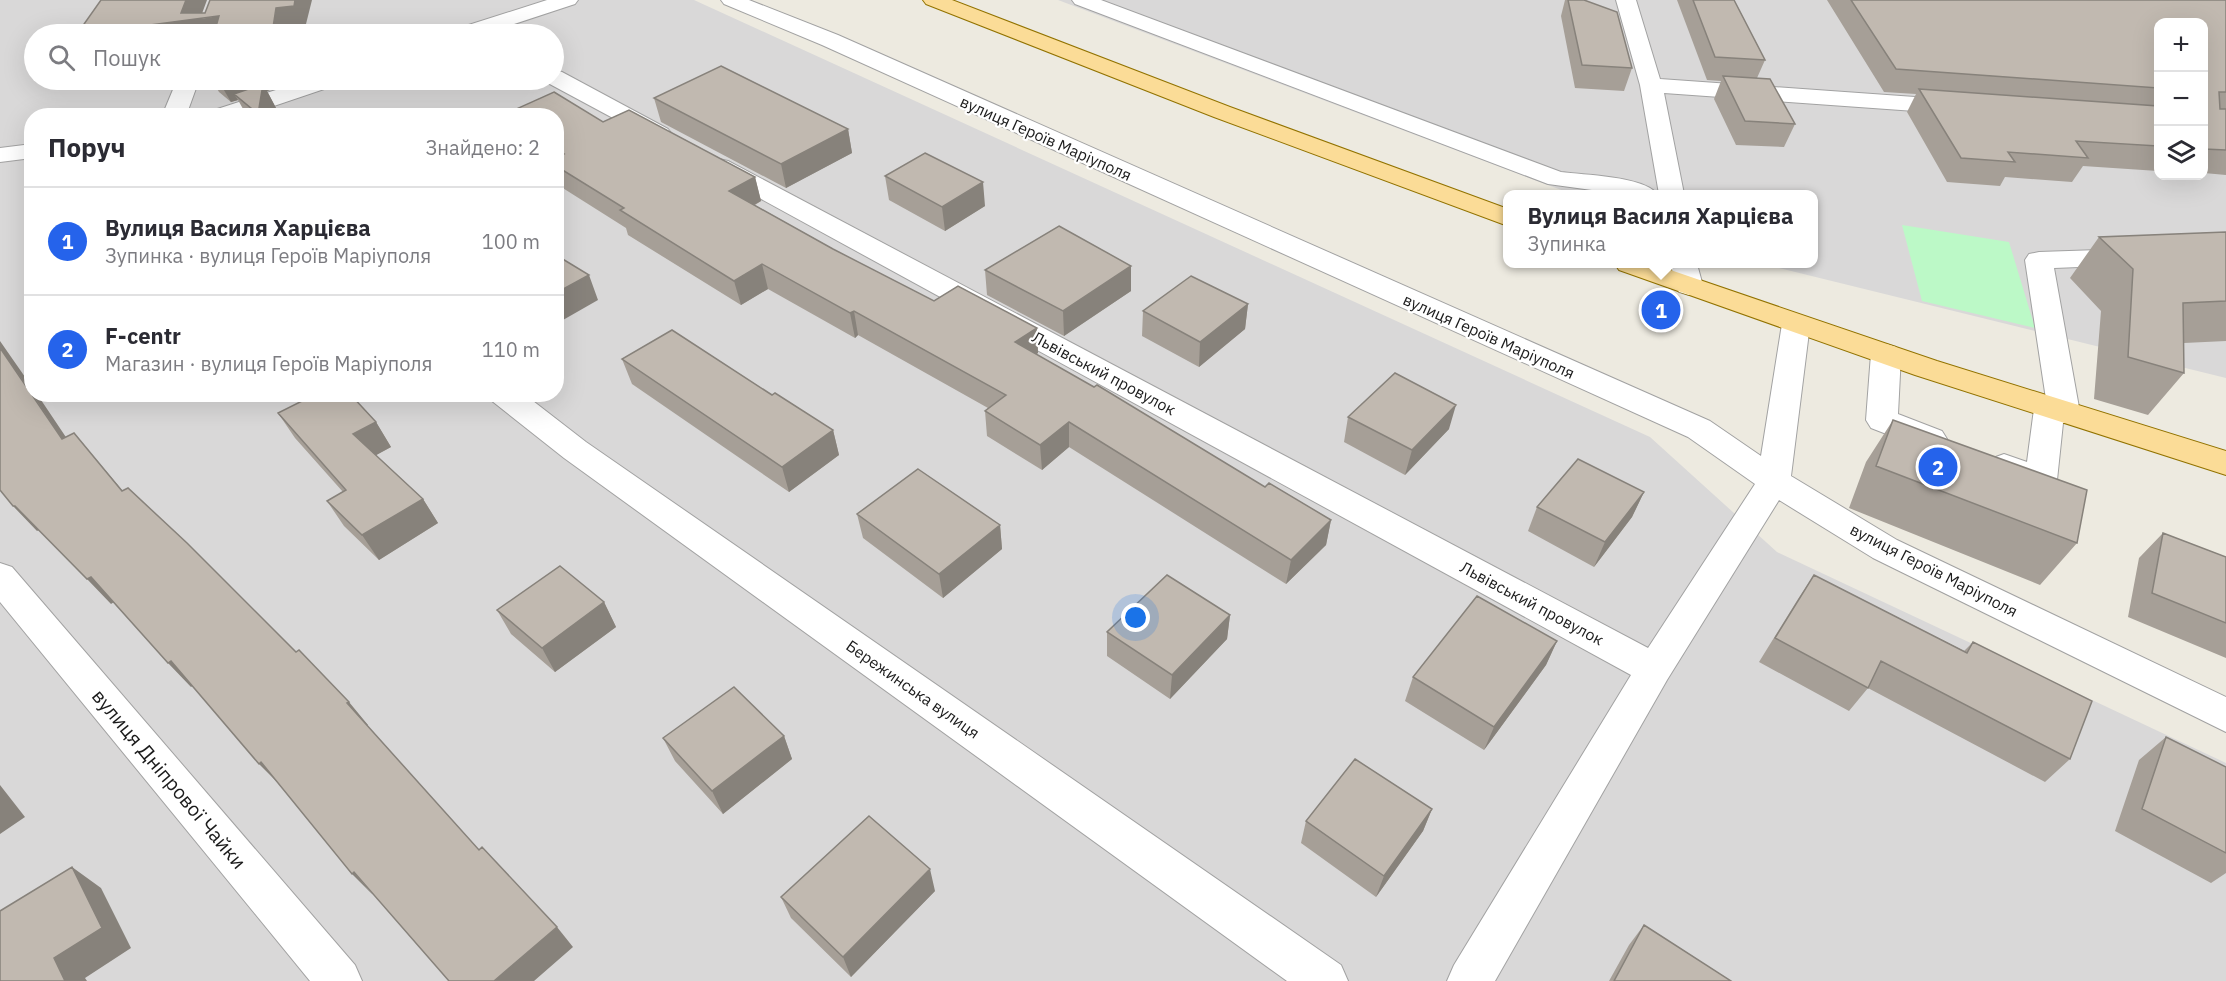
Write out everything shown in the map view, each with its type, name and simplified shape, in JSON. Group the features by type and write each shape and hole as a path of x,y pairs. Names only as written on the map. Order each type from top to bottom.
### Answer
{"main road":[{"path":"933,0 1222,112 1503,216"},
{"path":"1650,268 1686,275 1796,324 2056,411 2226,463"}],"street":[{"path":"499,24 568,0"},
{"name":"вулиця Героїв Маріуполя","path":"731,0 830,40 1699,429 1774,481 1885,549 2226,715"},
{"path":"1082,0 1557,179 1624,187 1632,190"},
{"path":"1620,6 1651,85 1670,190"},
{"name":"Львівський провулок","path":"564,81 1654,669"},
{"path":"1651,85 1981,108"},
{"path":"177,108 184,90"},
{"path":"243,108 298,90"},
{"path":"0,155 24,152"},
{"path":"1886,354 1882,420 2041,480 2056,411 2039,260 2156,256"},
{"path":"1470,981 1654,669 1774,481 1796,324"},
{"name":"Бережинська вулиця","path":"513,402 575,450 1324,981"},
{"name":"вулиця Дніпрової Чайки","path":"0,577 339,981"}],"shaded area":[{"path":"0,0 694,0 1650,437 1777,552 2226,763 2226,981 0,981"},
{"path":"1058,0 2226,0 2226,378 1779,268 1818,268 1818,190 1561,190"}],"green space":[{"path":"1902,225 2009,242 2035,328 1922,301"}],"building":[{"path":"101,0 186,0 181,13 205,13 210,0 295,0 294,6 276,8 274,24 217,24 219,16 158,24 84,24"},
{"path":"1568,0 1584,0 1617,12 1632,68 1582,65"},
{"path":"1693,0 1734,0 1765,60 1715,57"},
{"path":"1851,0 2226,0 2226,92 2219,92 2220,109 2226,109 2226,150 2208,149 2208,18 2154,18 2154,88 1896,69"},
{"path":"721,66 848,129 781,164 654,98"},
{"path":"1723,76 1770,79 1795,124 1745,121"},
{"path":"1919,89 2154,106 2154,146 2076,141 2088,158 2008,152 2015,162 1961,158"},
{"path":"246,90 262,90 259,108 251,108 234,94"},
{"path":"554,92 603,122 629,110 755,177 729,191 833,249 934,301 958,286 1037,328 1015,342 1094,387 1097,385 1265,487 1269,483 1331,520 1291,560 1069,422 1040,445 985,411 1006,395 854,311 850,313 762,264 734,281 620,210 624,208 564,171 564,108 519,108"},
{"path":"925,153 983,182 942,207 885,176"},
{"path":"1059,226 1131,266 1063,311 985,270"},
{"path":"2226,232 2226,301 2183,303 2184,373 2128,357 2133,269 2099,237"},
{"path":"564,260 589,275 564,289"},
{"path":"1191,276 1248,304 1200,342 1143,311"},
{"path":"672,330 772,395 775,393 833,430 782,467 622,359"},
{"path":"0,348 24,383 24,402 37,402 62,439 74,433 122,491 128,488 187,543 296,652 299,650 349,702 347,703 479,850 482,847 557,927 494,981 449,981 354,872 352,874 261,762 259,764 171,661 168,663 91,577 87,579 13,506 0,490"},
{"path":"1395,373 1456,405 1412,450 1348,417"},
{"path":"300,402 357,402 376,422 353,434 423,499 362,535 327,501 346,490 278,413"},
{"path":"1893,420 2087,490 2077,543 1876,466"},
{"path":"1578,459 1644,492 1605,542 1537,507"},
{"path":"918,469 1000,525 939,574 857,514"},
{"path":"2163,533 2226,557 2226,623 2152,593"},
{"path":"560,566 604,602 542,648 497,610"},
{"path":"1167,575 1230,615 1172,675 1107,632"},
{"path":"1814,575 1967,653 1973,642 2092,701 2070,759 1881,661 1868,688 1775,638"},
{"path":"1477,596 1557,641 1494,727 1413,677"},
{"path":"734,687 784,736 712,791 663,738"},
{"path":"2166,737 2226,767 2226,853 2142,809"},
{"path":"1355,759 1432,809 1384,876 1306,821"},
{"path":"869,816 930,869 843,957 781,897"},
{"path":"72,867 102,928 54,958 65,981 0,981 0,911"},
{"path":"1644,925 1731,981 1614,981"}],"place":[{"name":"Вулиця Василя Харцієва","path":"1661,310"},
{"name":"F-centr","path":"1938,467"}]}
